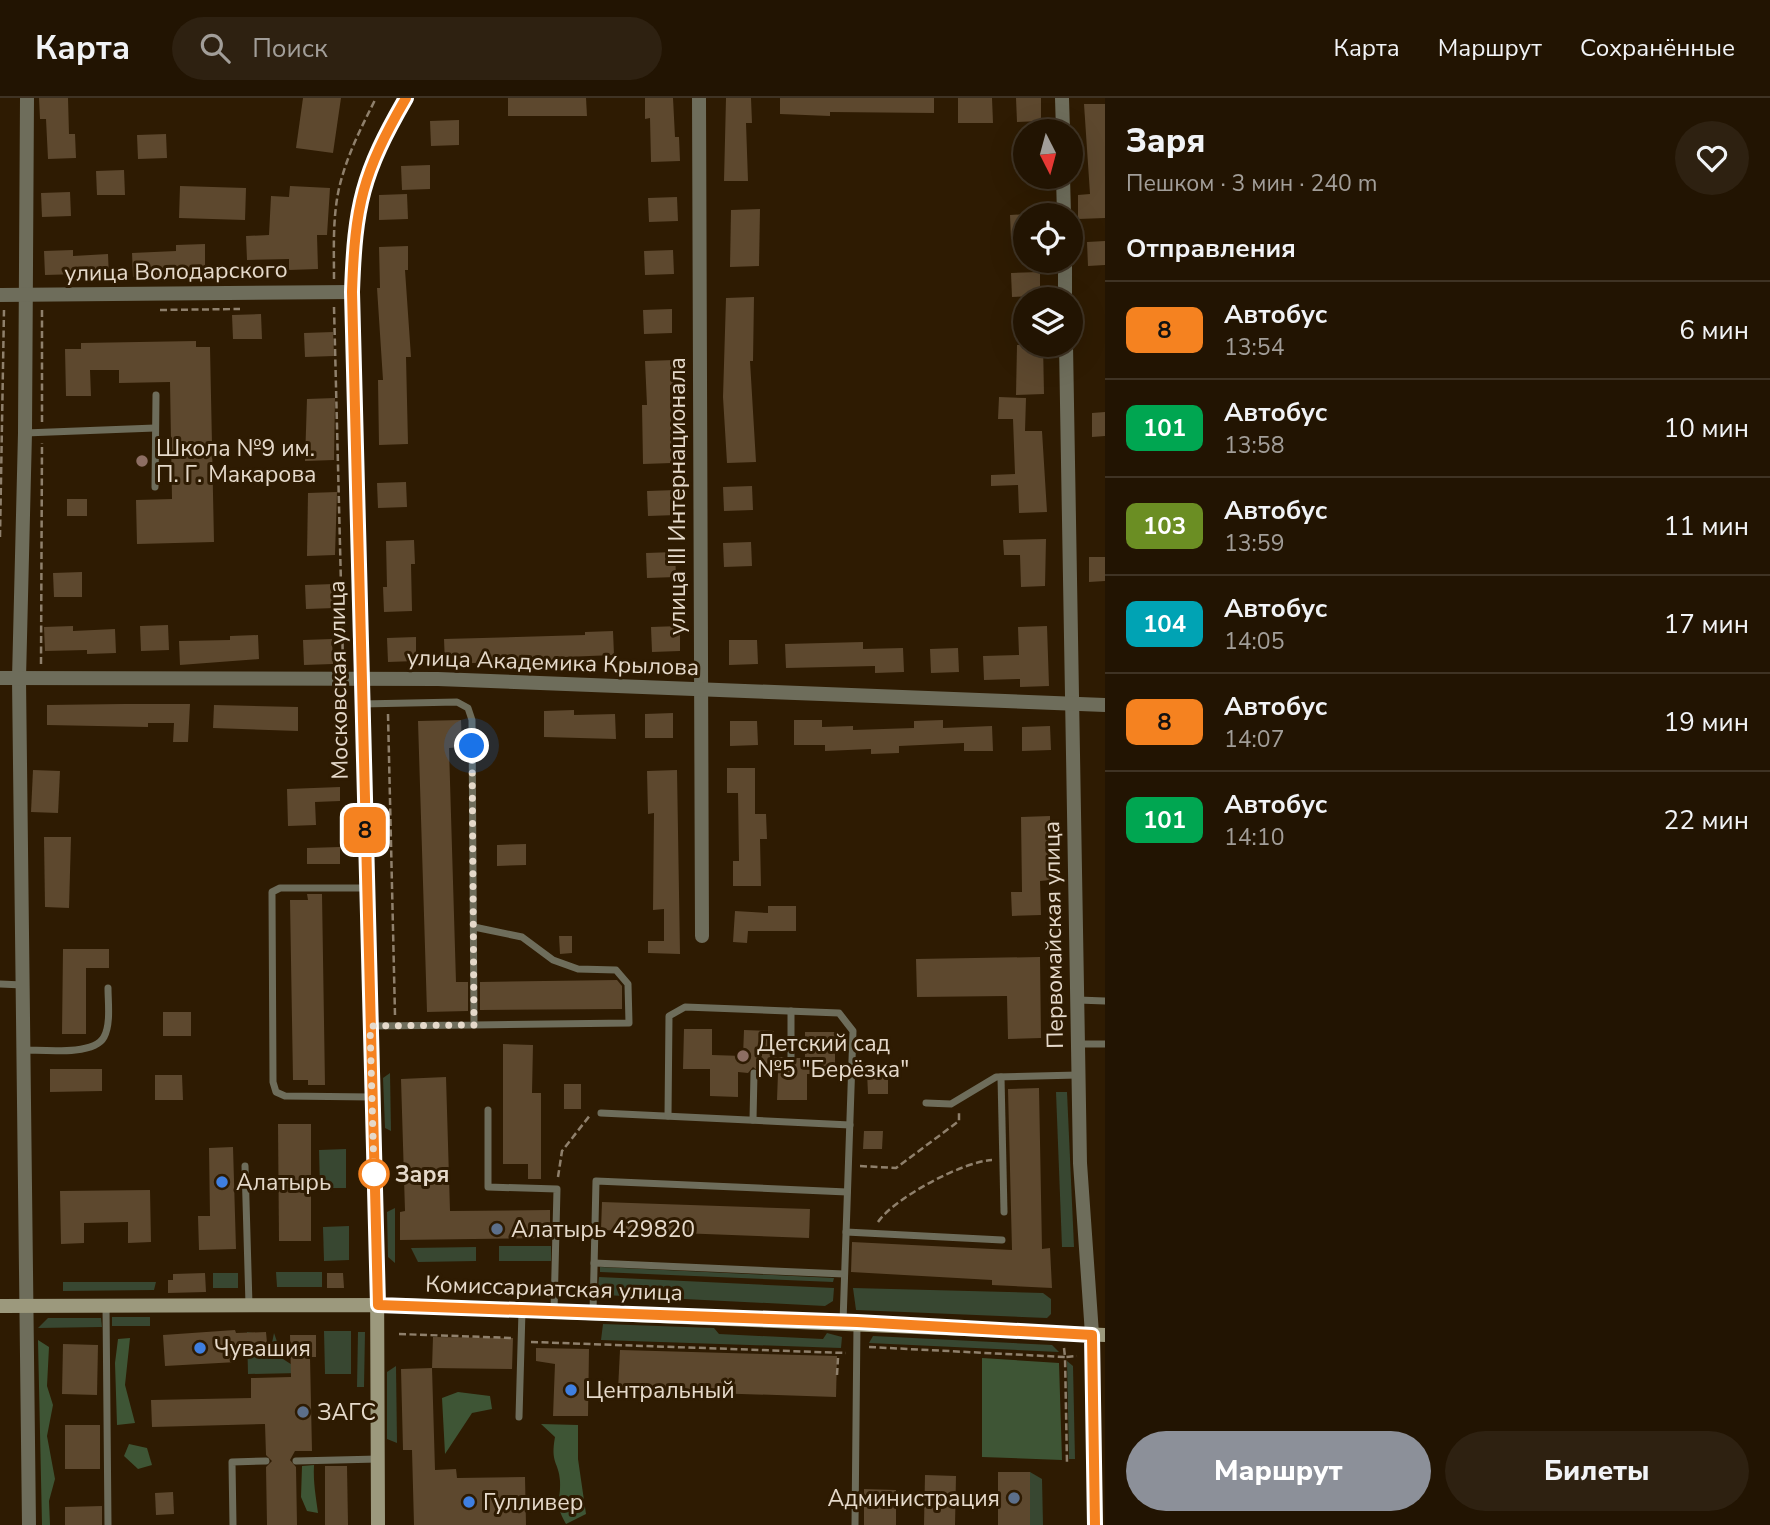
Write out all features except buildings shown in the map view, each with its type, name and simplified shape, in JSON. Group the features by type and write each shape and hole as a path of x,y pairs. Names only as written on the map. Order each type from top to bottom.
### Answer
{"street":[{"path":"27,98 27,310 19,679 29,1525"},
{"name":"Московская улица","path":"378,1525 378,1305 352,292 354,226 362,187 377,149 406,98"},
{"name":"улица III Интернационала","path":"699,98 699,690 702,936"},
{"path":"1062,98 1063,119"},
{"name":"улица Володарского","path":"0,295 352,292"},
{"name":"Первомайская улица","path":"1066,357 1080,1163 1098,1335 1095,1525"},
{"name":"улица Академика Крылова","path":"0,678 438,680 1105,705"},
{"name":"Комиссариатская улица","path":"0,1306 378,1305 850,1322 1098,1335"}],"lane":[{"path":"155,487 156,395"},
{"path":"25,433 155,428"},
{"path":"361,704 457,702 468,708 472,720 474,1025"},
{"path":"366,888 280,888 272,892 269,899 273,1082 276,1093 285,1096 372,1097"},
{"path":"370,1026 629,1023 628,984 616,970 578,969 553,960 522,937 474,927"},
{"path":"0,984 23,985"},
{"path":"24,1050 79,1050 96,1046 104,1037 107,1023 108,988"},
{"path":"1077,1000 1105,1001"},
{"path":"668,1116 669,1016 685,1007 839,1013 853,1031 844,1274 850,1322 857,1350 855,1525"},
{"path":"791,1011 791,1058"},
{"path":"1077,1044 1105,1044"},
{"path":"753,1120 754,1073"},
{"path":"926,1103 951,1104 1001,1077 1078,1075"},
{"path":"1001,1077 1004,1212"},
{"path":"488,1110 488,1187 557,1189 554,1311"},
{"path":"601,1113 850,1125"},
{"path":"244,1166 249,1305"},
{"path":"593,1313 596,1181 847,1192"},
{"path":"846,1232 1002,1240"},
{"path":"594,1263 844,1274"},
{"path":"106,1306 108,1525"},
{"path":"519,1417 522,1310"},
{"path":"296,1461 378,1459"},
{"path":"233,1525 232,1462 266,1461"}],"path":[{"path":"0,537 4,309 43,310 41,679"},
{"path":"148,310 240,309"},
{"path":"388,704 395,1026"},
{"path":"848,1166 896,1168 960,1121 959,1100"},
{"path":"557,1189 562,1151 592,1113 601,1113"},
{"path":"872,1234 879,1218 940,1176 976,1161 1003,1160"},
{"path":"399,1334 521,1338 537,1344 839,1355 867,1347 1065,1357 1067,1464"},
{"path":"837,1375 838,1358"}],"green space":[{"path":"390,1073 391,1131 385,1128 383,1078"},
{"path":"1056,1092 1067,1092 1074,1247 1062,1247"},
{"path":"346,1149 346,1188 320,1188 319,1150"},
{"path":"395,1208 395,1263 388,1257 387,1212"},
{"path":"349,1226 349,1260 324,1261 323,1227"},
{"path":"499,1246 551,1246 551,1261 499,1261"},
{"path":"476,1247 476,1261 418,1262 411,1248"},
{"path":"600,1267 834,1278 833,1282 600,1272"},
{"path":"276,1272 322,1272 322,1287 277,1287"},
{"path":"213,1273 238,1273 238,1288 213,1288"},
{"path":"599,1277 834,1288 833,1301 825,1306 604,1295 598,1288"},
{"path":"63,1282 156,1282 154,1290 63,1291"},
{"path":"853,1288 1043,1293 1051,1299 1051,1314 1047,1318 856,1310"},
{"path":"112,1317 150,1317 150,1326 112,1326"},
{"path":"48,1318 101,1318 102,1327 38,1328"},
{"path":"603,1324 714,1328 719,1334 823,1339 827,1333 842,1337 841,1348 601,1340"},
{"path":"324,1331 351,1331 351,1374 325,1374"},
{"path":"247,1332 253,1333 254,1344 272,1343 274,1333 283,1359 300,1370 300,1373 248,1374"},
{"path":"358,1332 365,1332 364,1387 357,1387"},
{"path":"873,1336 1052,1345 1059,1352 869,1343"},
{"path":"130,1338 125,1385 135,1423 117,1425 115,1363 118,1339"},
{"path":"38,1340 49,1347 47,1386 53,1405 47,1436 55,1479 49,1501 50,1525 42,1525"},
{"path":"982,1358 1059,1363 1062,1460 982,1457"},
{"path":"1067,1361 1073,1366 1075,1459 1069,1459"},
{"path":"396,1366 397,1443 387,1439 387,1372"},
{"path":"458,1392 490,1396 492,1409 472,1413 445,1454 442,1398"},
{"path":"541,1424 578,1425 578,1459 586,1514 566,1524 559,1506 560,1481 554,1458 555,1437"},
{"path":"129,1444 147,1448 152,1465 138,1469 124,1456"},
{"path":"314,1465 318,1513 307,1511 301,1497 302,1466"},
{"path":"1030,1472 1042,1479 1043,1525 1030,1525"}],"bus line":[{"name":"8","path":"406,98 377,149 362,187 354,226 352,292 378,1305 857,1322 1092,1335 1095,1525"}],"place":[{"name":"Школа №9 им. П. Г. Макарова","path":"142,461"},
{"name":"Детский сад №5 \"Берёзка\"","path":"743,1056"},
{"name":"Заря","path":"374,1174"},
{"name":"Алатырь","path":"222,1182"},
{"name":"Алатырь 429820","path":"497,1229"},
{"name":"Чувашия","path":"200,1348"},
{"name":"Центральный","path":"571,1390"},
{"name":"ЗАГС","path":"303,1412"},
{"name":"Администрация","path":"1014,1498"},
{"name":"Гулливер","path":"469,1502"}],"route":[{"path":"374,1174 370,1026 474,1025 472,746"}]}
